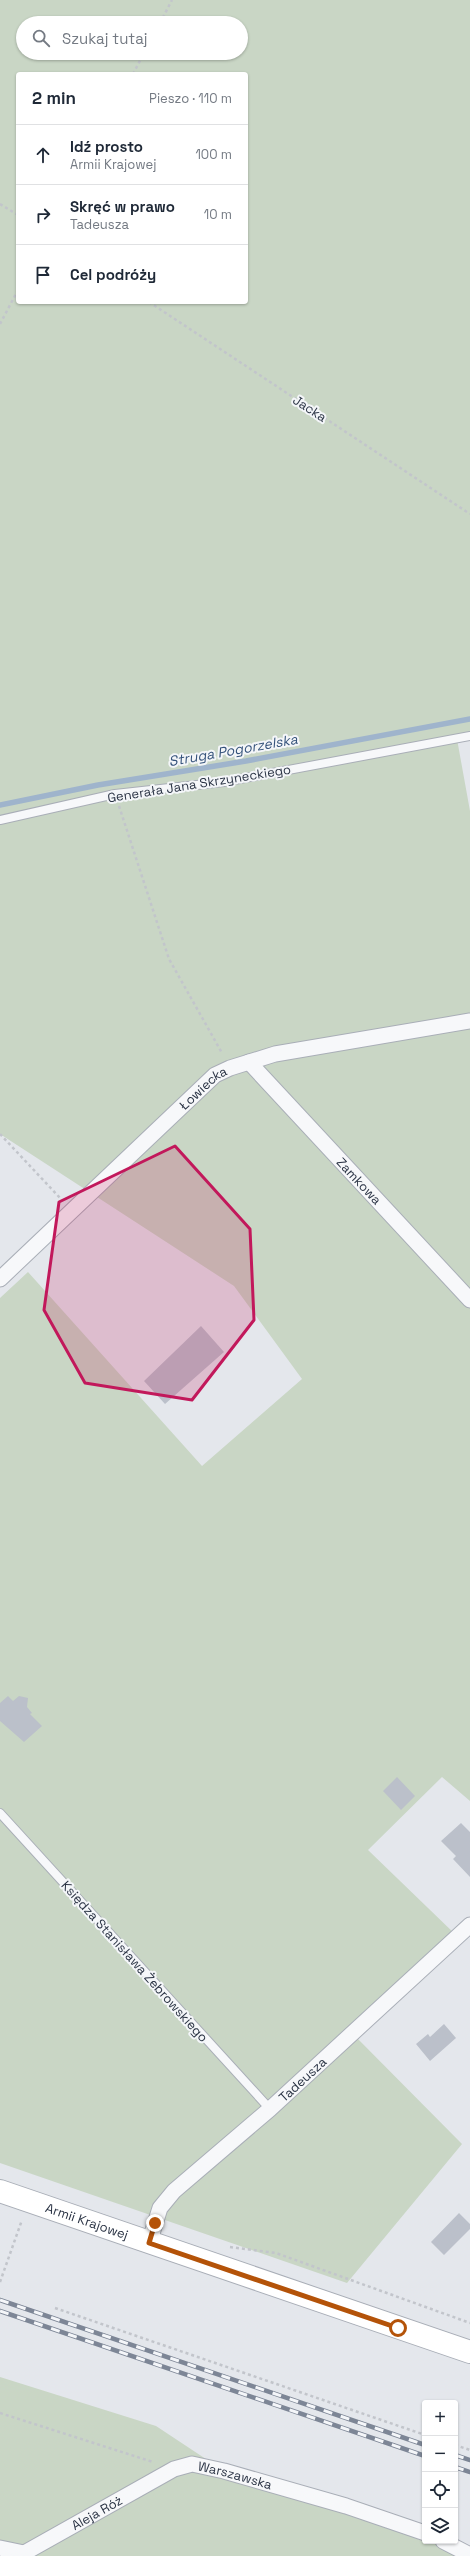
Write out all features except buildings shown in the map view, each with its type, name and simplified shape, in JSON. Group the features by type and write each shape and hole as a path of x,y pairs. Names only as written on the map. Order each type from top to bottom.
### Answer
{"main road":[{"name":"Armii Krajowej","path":"0,2191 470,2352"}],"street":[{"name":"Łowiecka","path":"0,1279 215,1075 230,1068 275,1054 470,1021"},
{"name":"Zamkowa","path":"249,1062 470,1300"},
{"name":"Tadeusza","path":"149,2243 160,2208 174,2191 270,2109 470,1924"},
{"name":"Warszawska","path":"174,2469 192,2464 224,2471 346,2506 422,2532"},
{"name":"Aleja Róż","path":"22,2554 174,2469"},
{"path":"449,2544 470,2555"},
{"path":"0,2548 22,2554"}],"lane":[{"name":"Generała Jana Skrzyneckiego","path":"0,820 115,794 224,782 470,736"},
{"name":"Księdza Stanisława Żebrowskiego","path":"0,1813 270,2109"}],"path":[{"path":"164,16 172,0"},
{"path":"134,72 140,60"},
{"path":"0,204 16,215"},
{"path":"0,324 16,294"},
{"name":"Jacka","path":"152,304 470,514"},
{"path":"115,794 169,959 230,1068"},
{"path":"0,1134 72,1212"},
{"path":"0,2282 22,2217"},
{"path":"225,2246 276,2253 470,2323"},
{"path":"55,2308 422,2434"},
{"path":"0,2413 174,2469"},
{"path":"458,2446 470,2450"}],"highlighted area":[{"path":"175,1146 250,1229 254,1320 192,1400 85,1383 44,1310 59,1202"}],"green space":[{"path":"0,0 470,0 470,736 457,739 470,811 470,1801 442,1777 368,1850 457,1936 352,2033 462,2144 347,2283 0,2163 0,1298 28,1272 202,1466 302,1379 234,1286 0,1134"},
{"path":"0,2377 156,2426 224,2471 422,2532 422,2544 444,2544 458,2556 0,2556"}],"waterway":[{"name":"Struga Pogorzelska","path":"0,805 98,785 246,761 470,719"}],"railway":[{"path":"0,2300 422,2444"},
{"path":"0,2311 422,2455"},
{"path":"458,2456 470,2460"},
{"path":"458,2468 470,2472"}],"route":[{"path":"155,2223 149,2243 398,2328"}]}
